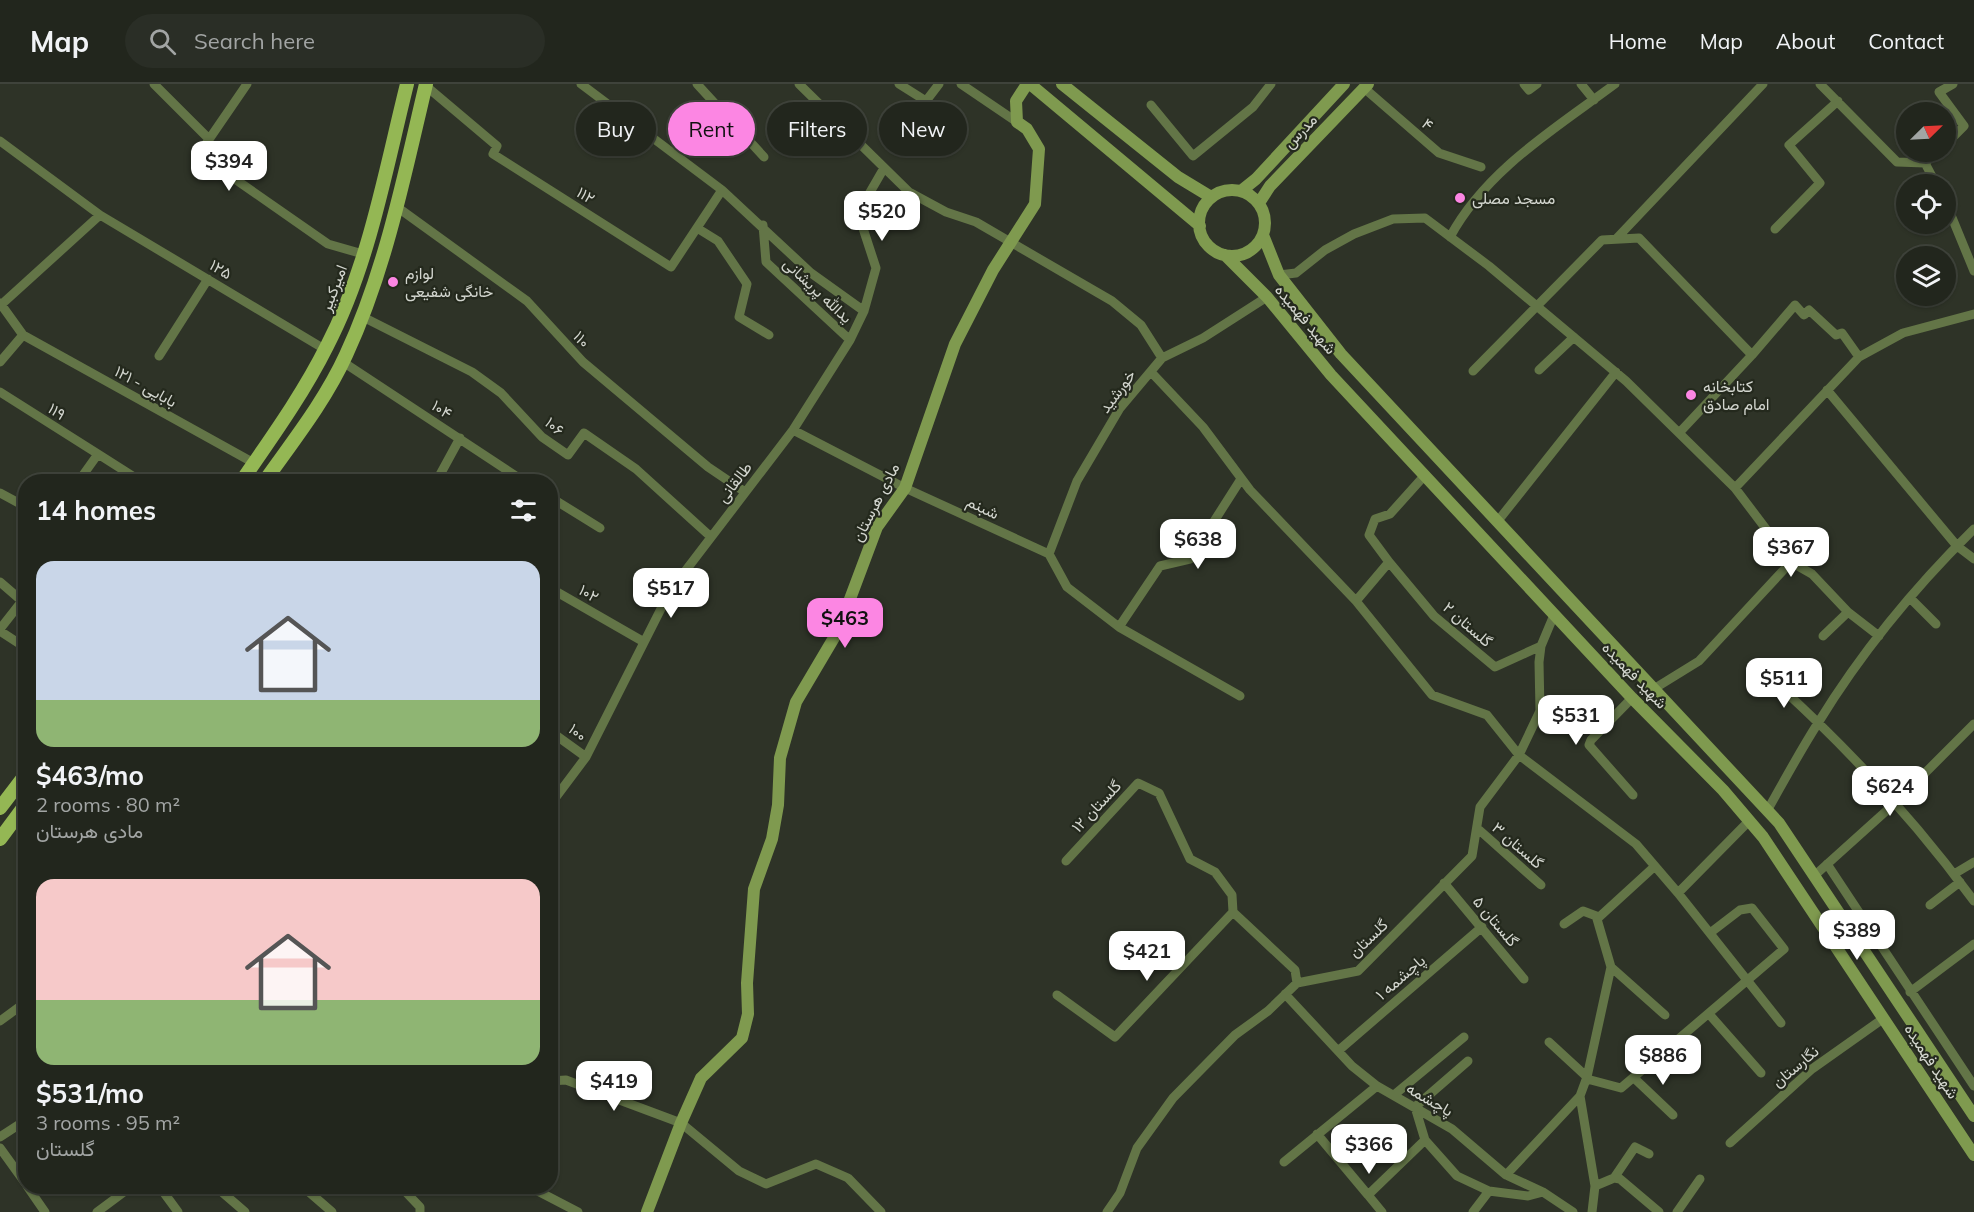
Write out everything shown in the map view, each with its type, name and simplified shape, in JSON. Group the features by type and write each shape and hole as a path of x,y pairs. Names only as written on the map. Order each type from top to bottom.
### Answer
{"main road":[{"name":"امیرکبیر","path":"246,474 303,391 326,350 363,254 407,84"},
{"path":"1017,122 1016,101 1028,84 1200,226"},
{"path":"1062,84 1178,177 1211,197"},
{"name":"مدرس","path":"1241,191 1256,179 1344,84"},
{"path":"269,474 319,404 343,362 363,317 397,207 426,85"},
{"name":"مدرس","path":"1259,203 1270,186 1366,86"},
{"path":"403,100 421,103"},
{"name":"مادی هرستان","path":"647,1212 701,1078 742,1038 748,1014 747,983 754,889 772,839 778,805 780,758 796,702 838,631 877,528 905,488 955,344 993,270 1035,204 1039,175 1039,148 1027,129 1017,122"},
{"path":"1241,191 1259,203 1265,224 1263,235 1251,250 1234,256 1225,255 1208,245 1200,226 1200,215 1211,197 1220,192 1241,191"},
{"name":"شهید فهمیده","path":"1263,235 1279,274 1341,354 1652,690 1779,823 1974,1116"},
{"name":"شهید فهمیده","path":"1225,255 1268,297 1295,333 1360,406 1749,820 1790,876 1974,1155"},
{"path":"1360,406 1370,405 1376,397 1376,392"},
{"path":"1380,427 1384,416 1395,413"},
{"path":"0,808 18,784"},
{"path":"0,839 18,816"},
{"path":"1845,959 1855,957 1861,947"},
{"path":"1862,985 1866,974 1878,973"}],"street":[{"path":"154,84 209,139"},
{"path":"247,84 199,154 328,244 363,254"},
{"name":"یدالله پریشانی","path":"581,84 723,190 763,225 811,273 864,311"},
{"path":"697,84 764,157"},
{"path":"800,84 909,192 946,212 976,222 1078,279 1112,301 1141,325 1162,358"},
{"path":"899,84 926,101 939,84"},
{"path":"961,84 1017,122"},
{"path":"1151,105 1193,156 1254,107 1271,84"},
{"path":"1524,84 1529,90 1538,84"},
{"path":"1581,84 1594,100"},
{"path":"1450,237 1465,210 1520,155 1615,84"},
{"path":"1616,239 1763,84"},
{"path":"1820,84 1897,162 1925,163 1931,174"},
{"path":"1946,102 1939,92 1953,84"},
{"name":"۱۱۲","path":"426,85 497,146 493,154 670,267 723,190"},
{"name":"۴","path":"1366,86 1438,153 1481,167"},
{"path":"1775,229 1820,183 1789,145 1838,101"},
{"path":"1956,115 1964,126 1956,134"},
{"name":"۱۲۵","path":"0,141 100,215 326,350"},
{"name":"طالقانی","path":"558,795 586,758 670,591 792,430 850,340 864,311 876,268 858,213 884,168"},
{"name":"۱۱۰","path":"397,207 527,301 583,362 708,467 745,492"},
{"path":"0,362 23,335 1,304 100,215"},
{"path":"1279,274 1296,273 1325,250 1354,234 1393,219 1425,218 1536,305 1616,372 1735,488 1791,562 1812,574 1848,612 1879,636"},
{"name":"یدالله پریشانی","path":"763,225 765,262 850,340"},
{"path":"1956,227 1974,271"},
{"path":"697,228 718,241 747,284 740,317 769,335"},
{"path":"1473,371 1602,240 1616,239 1639,238 1752,355"},
{"path":"159,356 208,279"},
{"name":"خورشید","path":"1049,554 1077,481 1120,408 1150,372 1162,358 1203,338 1268,297"},
{"path":"1679,433 1795,305 1804,315 1809,310 1836,335 1842,333 1859,357"},
{"path":"1735,488 1859,357 1903,333 1974,314"},
{"name":"۱۰۶","path":"363,317 472,372 501,393 542,437 568,455 584,433 636,469 711,537"},
{"name":"بابایی - ۱۲۱","path":"23,335 254,463"},
{"path":"1539,370 1574,337"},
{"name":"۱۰۴","path":"343,362 513,474"},
{"path":"1150,372 1203,427 1241,479 1356,601 1432,695 1487,715 1519,754 1636,844 1781,1023"},
{"path":"1497,522 1616,372"},
{"path":"1827,390 1957,546 1974,559"},
{"name":"۱۱۹","path":"0,393 129,474"},
{"name":"شبنم","path":"792,430 905,488 1049,554"},
{"path":"440,474 460,438"},
{"path":"84,474 98,454"},
{"path":"1356,601 1389,562 1369,535 1375,519 1390,514 1425,475"},
{"path":"1119,627 1160,566 1190,559 1241,479"},
{"path":"0,493 18,503"},
{"path":"558,502 600,528"},
{"path":"1767,811 1819,721 1879,636 1910,598 1974,529"},
{"path":"1049,554 1066,587 1119,627 1240,696"},
{"name":"گلستان ۲","path":"1389,562 1434,616 1495,667 1541,646"},
{"path":"1652,690 1699,661 1791,562"},
{"path":"0,582 18,598"},
{"name":"۱۰۲","path":"558,593 644,642"},
{"path":"1910,598 1936,624"},
{"path":"18,606 0,630 18,642"},
{"path":"1823,636 1848,612"},
{"name":"گلستان","path":"1297,983 1358,970 1472,856 1480,807 1519,754 1540,711 1541,646 1554,615"},
{"path":"1768,676 1819,721 1895,803 1974,901"},
{"path":"1632,698 1591,740 1589,745 1633,795"},
{"path":"1814,876 1895,803 1974,724"},
{"name":"۱۰۰","path":"558,736 586,758"},
{"name":"گلستان ۱۲","path":"1066,861 1138,783 1159,792 1190,860 1215,872 1232,895 1233,912 1295,970 1297,983"},
{"path":"1678,893 1749,820"},
{"name":"گلستان ۳","path":"1476,828 1541,885"},
{"path":"1954,874 1974,862"},
{"path":"1827,864 1910,992 1973,1083 1958,1092"},
{"path":"1655,866 1599,917 1597,923 1611,966 1665,1015"},
{"path":"1929,905 1960,882"},
{"name":"گلستان ۵","path":"1444,883 1524,979"},
{"path":"1549,1042 1587,1078 1618,1089 1634,1078 1784,949 1771,929 1752,908 1746,908 1710,933"},
{"path":"1564,924 1583,911 1599,917"},
{"path":"1057,995 1115,1037 1233,912"},
{"name":"پاچشمه ۱","path":"1338,1051 1482,927"},
{"path":"1910,992 1974,944"},
{"path":"1506,1175 1581,1096 1611,966"},
{"path":"1107,1212 1120,1193 1137,1148 1173,1098 1235,1035 1297,983"},
{"name":"پاچشمه","path":"1285,994 1338,1051 1377,1086 1452,1129 1506,1175 1543,1192 1573,1212"},
{"path":"0,1021 18,1008"},
{"path":"1709,1014 1761,1073"},
{"name":"نگارستان","path":"1730,1143 1812,1069 1884,1018"},
{"path":"1394,1095 1464,1037"},
{"path":"1468,1061 1415,1107 1425,1140 1457,1176 1488,1191 1528,1196 1543,1192"},
{"path":"1634,1078 1673,1115"},
{"path":"558,1080 566,1080 681,1123 739,1171 765,1184 816,1164 848,1179 881,1212"},
{"path":"1284,1162 1377,1086"},
{"path":"1581,1096 1595,1186 1592,1212"},
{"path":"0,1137 18,1125"},
{"path":"1317,1134 1382,1212"},
{"path":"1368,1195 1425,1140"},
{"path":"1614,1178 1635,1147 1649,1154"},
{"path":"0,1148 18,1174"},
{"path":"1595,1186 1614,1178 1620,1179 1659,1212"},
{"path":"1677,1212 1700,1179"},
{"path":"1473,1212 1488,1191"},
{"path":"32,1194 45,1212"},
{"path":"97,1212 120,1194"},
{"path":"165,1194 178,1212"},
{"path":"224,1194 245,1212"},
{"path":"311,1194 332,1212"},
{"path":"408,1194 420,1207 420,1212"},
{"path":"543,1194 578,1212"}],"place":[{"name":"مسجد مصلی","path":"1460,198"},
{"name":"لوازم خانگی شفیعی","path":"393,282"},
{"name":"کتابخانه امام صادق","path":"1691,395"}]}
